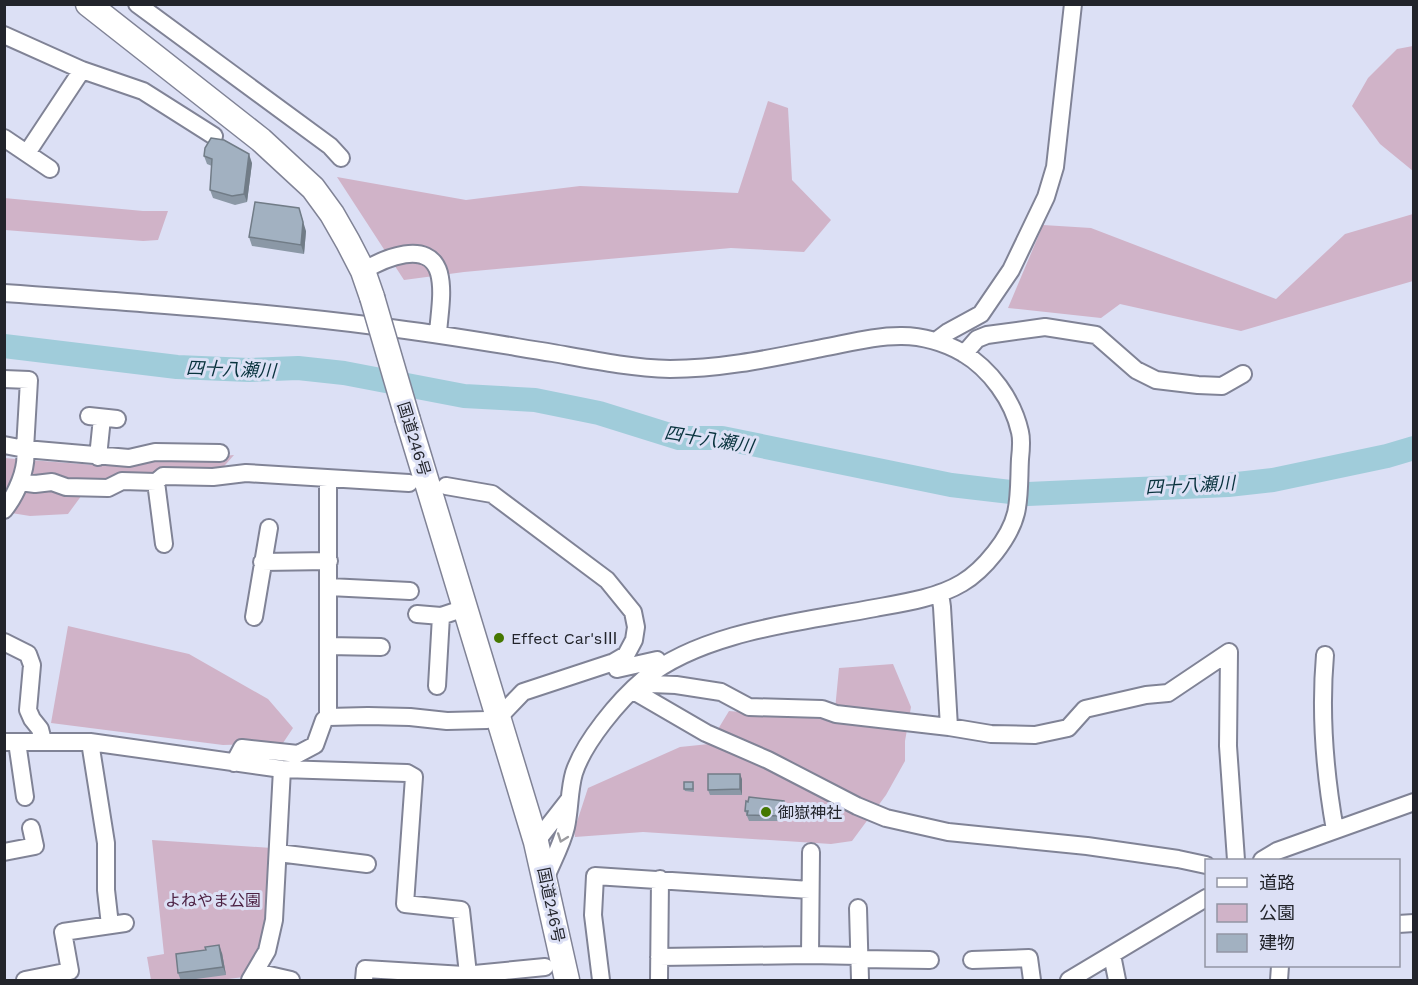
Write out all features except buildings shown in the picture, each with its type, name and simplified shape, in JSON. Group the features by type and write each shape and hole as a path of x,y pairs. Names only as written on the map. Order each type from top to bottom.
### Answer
{"highway":[{"name":"国道246号","path":"88,4 261,140 313,188 332,214 363,271 537,842 567,981"}],"street":[{"path":"137,4 330,146 341,158"},
{"path":"936,341 981,314 1011,270 1046,197 1055,166 1073,4"},
{"path":"4,35 82,70 143,91 214,136"},
{"path":"27,153 82,70"},
{"path":"4,138 50,169"},
{"path":"363,271 379,262 402,256 417,253 428,257 439,271 441,290 438,334"},
{"path":"4,293 180,306 438,334 621,365 668,369 722,366 895,335 918,336 936,341 964,354 986,370 1003,393 1022,436 1016,512 1003,543 964,582 940,593 902,603 742,634 695,648 661,666 637,685 586,748 575,771 564,834 546,877"},
{"path":"964,354 977,339 987,335 1045,327 1096,335 1136,370 1156,380 1198,386 1222,386 1244,374"},
{"path":"4,379 29,380 26,457 20,482 4,510"},
{"path":"98,457 103,418"},
{"path":"4,445 98,457 129,458 155,452 220,453"},
{"path":"20,482 52,482 66,487 108,488 122,481 156,482 163,476 213,477 246,473 410,483"},
{"path":"328,479 328,717"},
{"path":"156,482 164,544"},
{"path":"234,763 242,748 298,754 315,745 324,720 328,717 410,717 447,721 483,721 498,718 523,692 614,662 626,655 634,640 636,627 633,612 606,580 492,494 446,486"},
{"path":"251,610 269,528"},
{"path":"262,562 328,561"},
{"path":"329,587 399,594"},
{"path":"940,593 949,727"},
{"path":"417,614 441,616 465,608"},
{"path":"437,686 441,616"},
{"path":"4,642 28,654 32,665 28,710 40,729 43,741"},
{"path":"328,646 381,647"},
{"path":"637,685 676,685 721,692 749,707 822,710 836,714 991,734 1035,735 1068,728 1085,709 1146,695 1168,693 1229,652 1228,746 1236,859"},
{"path":"1325,655 1322,686 1330,806 1335,830"},
{"path":"614,662 617,669 657,660 661,666"},
{"path":"637,685 706,732 886,818 948,832 1087,846 1205,865"},
{"path":"25,797 11,742 90,742 282,769 407,773 414,777 405,904 461,910 468,974"},
{"path":"25,981 70,971 63,932 118,924 106,890 106,843 90,742"},
{"path":"282,769 274,920 267,951 253,976 291,981"},
{"path":"537,842 570,798"},
{"path":"1265,859 1277,851 1413,802"},
{"path":"4,852 35,846 31,828"},
{"path":"810,955 811,852"},
{"path":"278,853 367,864"},
{"path":"602,981 593,915 595,876 810,890"},
{"path":"659,981 660,879"},
{"path":"1069,981 1205,899"},
{"path":"858,908 860,981"},
{"path":"972,960 1006,951 1029,958 1032,981"},
{"path":"659,957 810,955 930,960"},
{"path":"1112,955 1117,981"},
{"path":"364,981 365,969 468,974 545,967"}],"green space":[{"path":"1414,46 1413,171 1380,144 1352,106 1368,78 1397,49"},
{"path":"768,101 788,108 792,180 831,220 804,252 731,248 464,272 404,280 337,177 466,200 580,186 738,193"},
{"path":"4,198 143,211 168,211 158,240 143,241 5,230"},
{"path":"1413,214 1413,281 1241,331 1120,304 1101,318 1008,308 1043,225 1091,228 1276,299 1345,234"},
{"path":"234,455 218,473 119,476 90,484 68,514 30,516 5,512 4,458 107,466"},
{"path":"68,626 189,654 268,699 293,728 283,743 223,745 51,723"},
{"path":"893,664 911,707 905,741 905,761 886,795 852,841 831,844 643,832 575,837 574,831 588,788 680,747 709,744 729,711 834,720 839,668"},
{"name":"よねやま公園","path":"152,840 272,848 265,935 258,954 244,977 220,980 151,980 147,957 164,954"}],"waterway":[{"name":"四十八瀬川","path":"4,346 177,367 249,370 298,368 344,373 464,396 535,400 599,413 679,438 722,438 951,485 1028,494 1228,485 1273,480 1387,456 1414,448"}],"place":[{"name":"Effect Car'sⅢ","path":"499,638"},
{"name":"御嶽神社","path":"766,812"}]}
